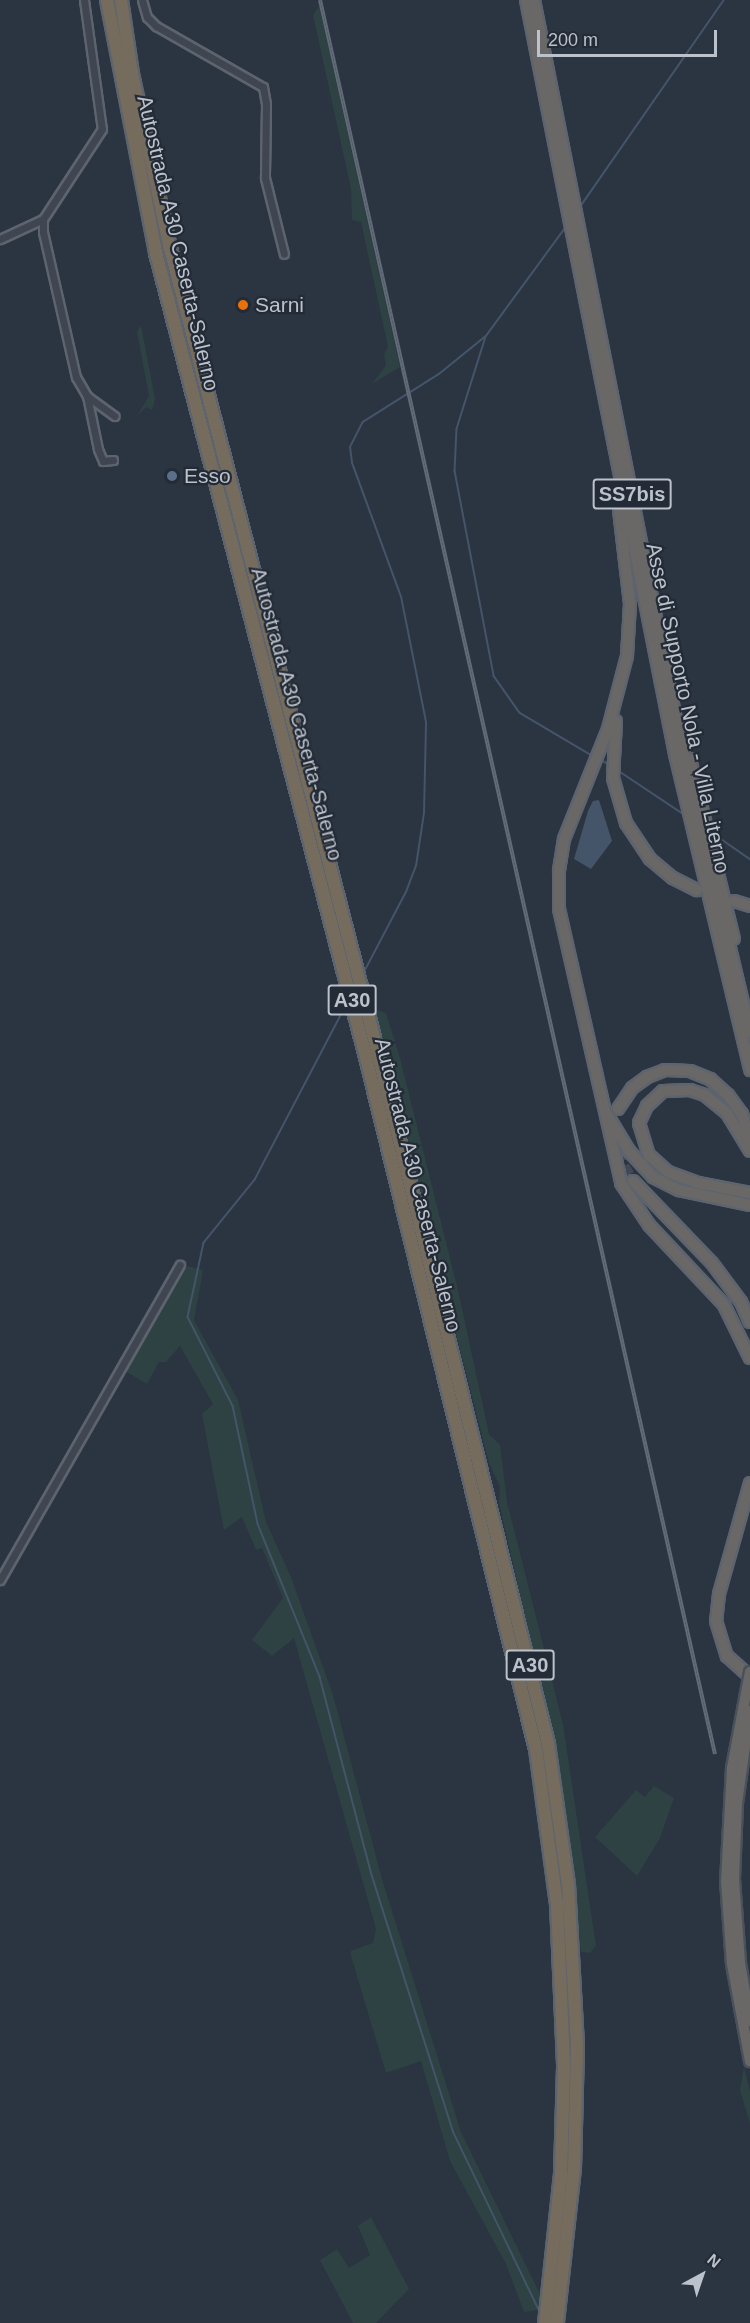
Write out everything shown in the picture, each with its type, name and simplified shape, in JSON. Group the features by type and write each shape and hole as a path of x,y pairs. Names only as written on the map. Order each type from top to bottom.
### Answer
{"highway":[{"name":"Autostrada A30 Caserta-Salerno","path":"107,0 129,128 156,253 364,1049 536,1749 557,1904 564,2067 561,2174 545,2323"},
{"name":"Autostrada A30 Caserta-Salerno","path":"121,0 134,85 170,248 346,937 371,1026 548,1744 568,1884 575,2001 574,2168 559,2322"},
{"name":"Asse di Supporto Nola - Villa Literno","path":"526,0 566,176"},
{"name":"Asse di Supporto Nola - Villa Literno","path":"534,0 582,259 679,734 750,1032"},
{"name":"Asse di Supporto Nola - Villa Literno","path":"582,259 597,358 682,787 750,1070"},
{"path":"597,358 628,574 630,627 619,693 613,752 613,778 621,812 642,849 673,878 697,890"},
{"path":"619,693 602,745 564,839 558,891 563,929 613,1157 628,1197 649,1225 714,1292 740,1332 750,1358"},
{"path":"679,734 704,804 750,1005"},
{"path":"734,901 750,906"},
{"path":"618,1109 632,1088 646,1077 665,1070 690,1071 710,1079 728,1095 741,1114 750,1138"},
{"path":"750,1151 727,1113 705,1095 690,1090 663,1091 647,1106 639,1123 649,1155 668,1172 750,1193"},
{"path":"603,1105 629,1151 654,1177 679,1190 750,1205"},
{"path":"633,1181 723,1275 750,1322"},
{"path":"750,1483 719,1594 716,1621 727,1656 750,1675 733,1758 726,1854 732,1964 750,2061"},
{"path":"750,1712 737,1804 734,1879 740,1963 750,2020"}],"street":[{"path":"0,239 43,219 102,129 84,0"},
{"path":"142,0 147,17 156,26 263,87 266,104 265,178 284,255"},
{"path":"43,219 46,249 76,377 87,396 98,448 103,460 112,460"},
{"path":"87,396 115,416"},
{"path":"0,1580 88,1431 180,1265"}],"shaded area":[{"path":"319,6 400,367 372,384 386,365 384,354 388,347 361,222 352,220 351,189 313,15"},
{"path":"141,325 155,399 152,410 146,407 137,416 149,396 137,332"},
{"path":"373,1009 386,1013 400,1058 458,1290 489,1434 500,1445 507,1502 563,1724 596,1946 590,1953 581,1952 560,1770 499,1503 500,1487 489,1463"},
{"path":"188,1266 203,1270 194,1320 238,1400 266,1522 291,1577 333,1695 382,1879 461,2132 540,2294 538,2310 524,2312 506,2264 450,2161 421,2061 386,2073 351,1956 351,1951 373,1943 376,1929 294,1638 272,1656 252,1640 283,1598 262,1548 256,1550 242,1517 224,1530 202,1414 213,1404 180,1346 166,1362 159,1362 147,1384 125,1371 165,1293"},
{"path":"654,1786 674,1798 660,1838 637,1876 595,1837 636,1790 645,1797"},
{"path":"744,2066 750,2092 750,2124 740,2090"},
{"path":"371,2217 409,2289 376,2323 353,2323 320,2260 337,2249 349,2268 370,2255 358,2226"}],"water":[{"path":"599,800 612,841 591,869 574,859 588,811 593,801"}],"waterway":[{"path":"580,207 724,0"},
{"path":"364,972 406,892 416,866 424,813 426,722 401,597 352,463 350,447 363,422 439,374 486,336 565,228"},
{"path":"486,337 457,429 455,471 494,676 520,713 591,755"},
{"path":"601,760 610,765"},
{"path":"619,771 685,815"},
{"path":"714,834 750,859"},
{"path":"346,1006 255,1180 204,1243 188,1317 233,1406 258,1524 320,1677 372,1875 453,2131 540,2312"}],"tunnel":[{"path":"617,1153 633,1181"}],"railway":[{"path":"320,0 715,1754"}],"place":[{"name":"Sarni","path":"243,305"},
{"name":"Esso","path":"172,476"}]}
